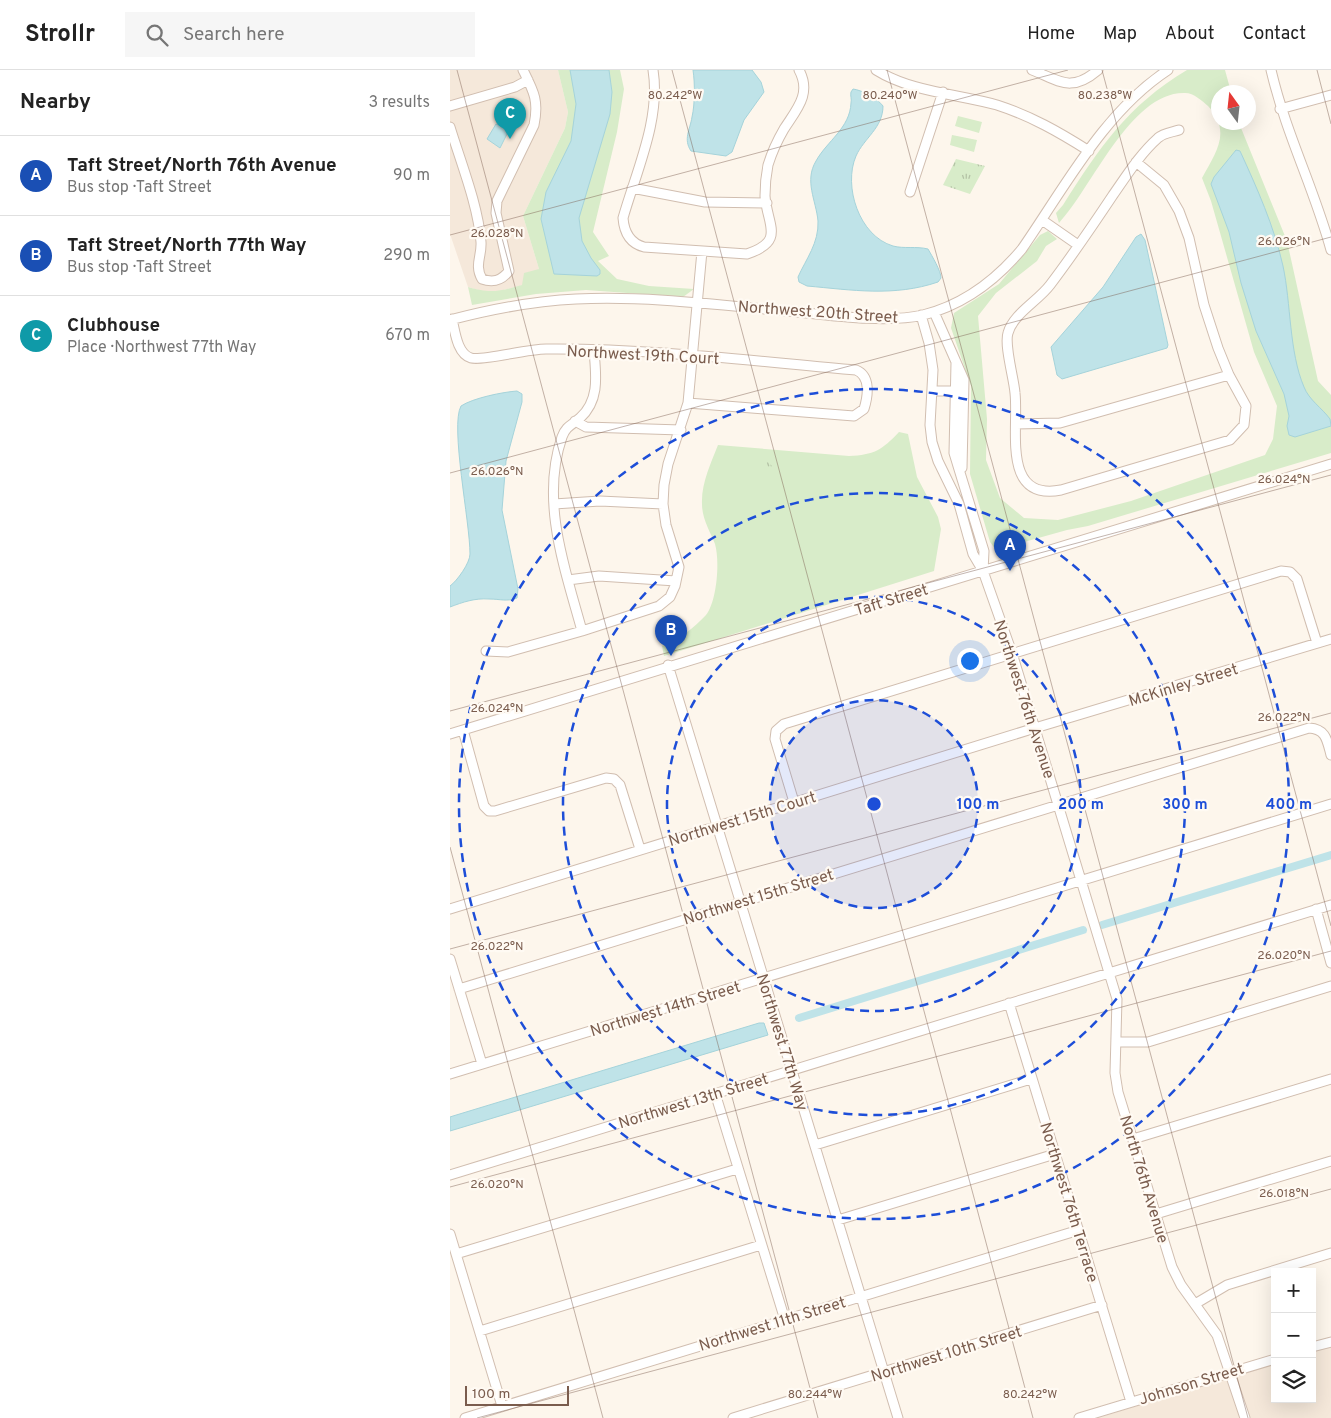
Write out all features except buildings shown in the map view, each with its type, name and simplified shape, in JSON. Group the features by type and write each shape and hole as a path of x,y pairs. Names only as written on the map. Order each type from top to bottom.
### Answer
{"street":[{"path":"450,127 480,227 482,245 477,271 482,279 490,282 499,280 509,271 496,214 496,201 534,125 537,100 523,70"},
{"path":"652,70 653,103 650,125 623,218 624,230 636,245 644,247 747,254 760,250 769,242 772,232 767,203 766,174 772,151 802,101 804,86 800,70"},
{"path":"876,70 909,84 1026,115 1051,127 1089,151"},
{"path":"1032,70 1057,82 1075,84 1084,81 1098,70"},
{"name":"Northwest 20th Street","path":"451,320 498,308 576,299 616,298 886,319 934,312 960,301 986,285 1017,256 1113,118 1149,82 1168,70"},
{"path":"1271,70 1280,109 1324,224 1331,250"},
{"path":"450,106 515,87 528,80"},
{"path":"910,192 943,92"},
{"path":"1280,109 1331,95"},
{"path":"1136,162 1164,185 1179,211 1189,238 1204,305 1229,375 1244,400 1247,414 1244,425 1230,440 1061,490 1040,492 1029,486 1019,471 1015,458 1015,395 1007,334 1013,322 1049,286 1136,162 1160,136 1179,130"},
{"path":"632,188 705,202 767,203"},
{"path":"1042,220 1078,245"},
{"path":"486,651 508,652 582,631 658,606 670,596 679,567 666,525 663,504 668,464 681,430 688,403 702,251"},
{"name":"Northwest 76th Avenue","path":"934,312 956,363 959,391 954,453 962,472 984,550 983,571"},
{"name":"Northwest 76th Avenue","path":"921,315 929,343 933,370 932,442 938,461 959,504 973,554 983,571 1012,653 1108,972"},
{"name":"Northwest 19th Court","path":"451,320 461,350 464,355 471,358 480,359 524,350 693,356 860,372 867,386 866,404 861,413 854,416 688,403"},
{"path":"582,631 559,546 554,504 556,472 562,438 566,427 575,421 591,404 595,392 594,351"},
{"path":"1016,424 1060,423 1229,375"},
{"path":"932,391 959,391"},
{"path":"575,421 586,427 681,430"},
{"name":"Taft Street","path":"450,734 1331,464"},
{"path":"554,504 623,501 663,504"},
{"path":"794,802 775,739 776,731 784,724 1280,571 1290,572 1297,579 1317,644"},
{"path":"568,580 599,576 676,581"},
{"name":"McKinley Street","path":"1034,728 1331,639"},
{"name":"Northwest 77th Way","path":"668,666 898,1418"},
{"name":"Northwest 15th Court","path":"450,909 1034,728"},
{"name":"Northwest 15th Street","path":"459,989 1309,728 1319,728 1325,733 1331,755"},
{"path":"463,730 484,806 489,811 495,812 606,778 614,779 620,785 640,849"},
{"name":"Northwest 14th Street","path":"450,1074 1081,879 1331,804"},
{"name":"Northwest 13th Street","path":"450,1175 1331,905"},
{"path":"1316,909 1331,963"},
{"path":"450,959 482,1064"},
{"name":"North 76th Avenue","path":"1108,972 1117,999 1115,1073 1172,1267 1182,1285 1217,1335 1230,1372"},
{"path":"1117,1042 1148,1042 1331,986"},
{"name":"Northwest 76th Terrace","path":"1009,1003 1130,1402"},
{"path":"815,1145 1031,1079"},
{"path":"1133,1139 1331,1079"},
{"path":"715,1093 785,1320"},
{"path":"838,1220 1055,1154"},
{"path":"1156,1214 1331,1161"},
{"path":"456,1254 737,1169"},
{"name":"Northwest 11th Street","path":"465,1418 1079,1230"},
{"path":"450,1234 502,1406"},
{"path":"480,1331 761,1245"},
{"path":"1195,1304 1227,1285 1331,1253"},
{"name":"Northwest 10th Street","path":"733,1418 1102,1305"},
{"path":"1316,1347 1331,1342"},
{"name":"Johnson Street","path":"1079,1418 1271,1359"},
{"path":"1230,1372 1245,1418"}],"shaded area":[{"path":"450,70 558,70 568,112 565,128 523,216 539,269 523,285 496,292 485,292 468,287 450,234"},
{"path":"1331,1347 1331,1418 1097,1418 1271,1365 1271,1403 1316,1403 1316,1351"}],"green space":[{"path":"558,70 620,70 624,89 617,132 593,232 609,256 598,261 617,279 649,286 694,289 683,297 586,290 536,294 472,305 468,287 489,291 508,289 522,285 524,273 539,269 523,216 565,128 568,112"},
{"path":"1187,70 1225,70 1229,85 1211,85 1211,110 1198,98 1188,93 1165,97 1147,108 1130,124 1114,144 1072,207 1059,223 1056,213 1116,129 1131,113 1166,84"},
{"path":"958,116 982,122 979,133 955,126"},
{"path":"1220,130 1242,130 1287,241 1318,381 1331,395 1331,453 1088,526 996,550 990,542 970,474 971,386 951,328 954,313 999,284 1040,235 1048,231 1057,239 1046,246 1037,261 996,293 978,316 987,419 986,460 1000,498 1024,518 1058,520 1131,501 1265,455 1273,439 1277,406 1254,352 1211,201 1202,178 1216,151"},
{"path":"952,135 977,140 974,152 950,145"},
{"path":"956,159 985,166 970,194 943,185"},
{"path":"899,432 908,434 917,477 938,517 941,529 934,571 664,656 662,646 680,637 706,615 713,600 717,560 715,544 703,515 702,496 707,474 718,445 849,456 871,453 888,443"},
{"path":"765,459 776,470 764,478 755,464"}],"water":[{"path":"570,70 609,70 612,92 610,114 579,218 582,241 600,270 600,274 597,276 554,274 541,219 546,192 571,141 576,104"},
{"path":"693,70 752,70 761,82 764,92 744,120 732,152 726,156 691,151 689,147 687,138 694,100"},
{"path":"853,89 869,95 883,106 877,127 859,150 852,168 853,195 857,208 871,232 881,240 897,247 928,249 941,275 938,282 905,290 873,291 807,286 799,282 798,277 814,244 818,229 811,183 813,168 816,161 847,120"},
{"path":"496,124 510,128 500,148 487,139"},
{"path":"1236,150 1240,151 1259,193 1279,251 1286,280 1293,343 1299,373 1309,396 1330,419 1331,426 1295,437 1289,435 1287,426 1289,416 1284,394 1256,331 1241,283 1229,232 1211,184 1214,177"},
{"path":"1141,234 1145,240 1168,345 1167,348 1062,379 1057,375 1051,347 1103,287 1136,237"},
{"path":"517,391 522,394 522,402 506,461 502,510 518,589 517,598 474,600 450,607 450,586 463,571 470,554 459,453 458,417 461,406 480,398"},
{"path":"764,1023 768,1035 450,1131 450,1117"}],"waterway":[{"path":"1102,925 1331,855"},
{"path":"799,1018 1083,930"}],"place":[{"name":"Clubhouse","path":"510,139"},
{"name":"Taft Street/North 76th Avenue","path":"1010,571"},
{"name":"Taft Street/North 77th Way","path":"671,656"}]}
